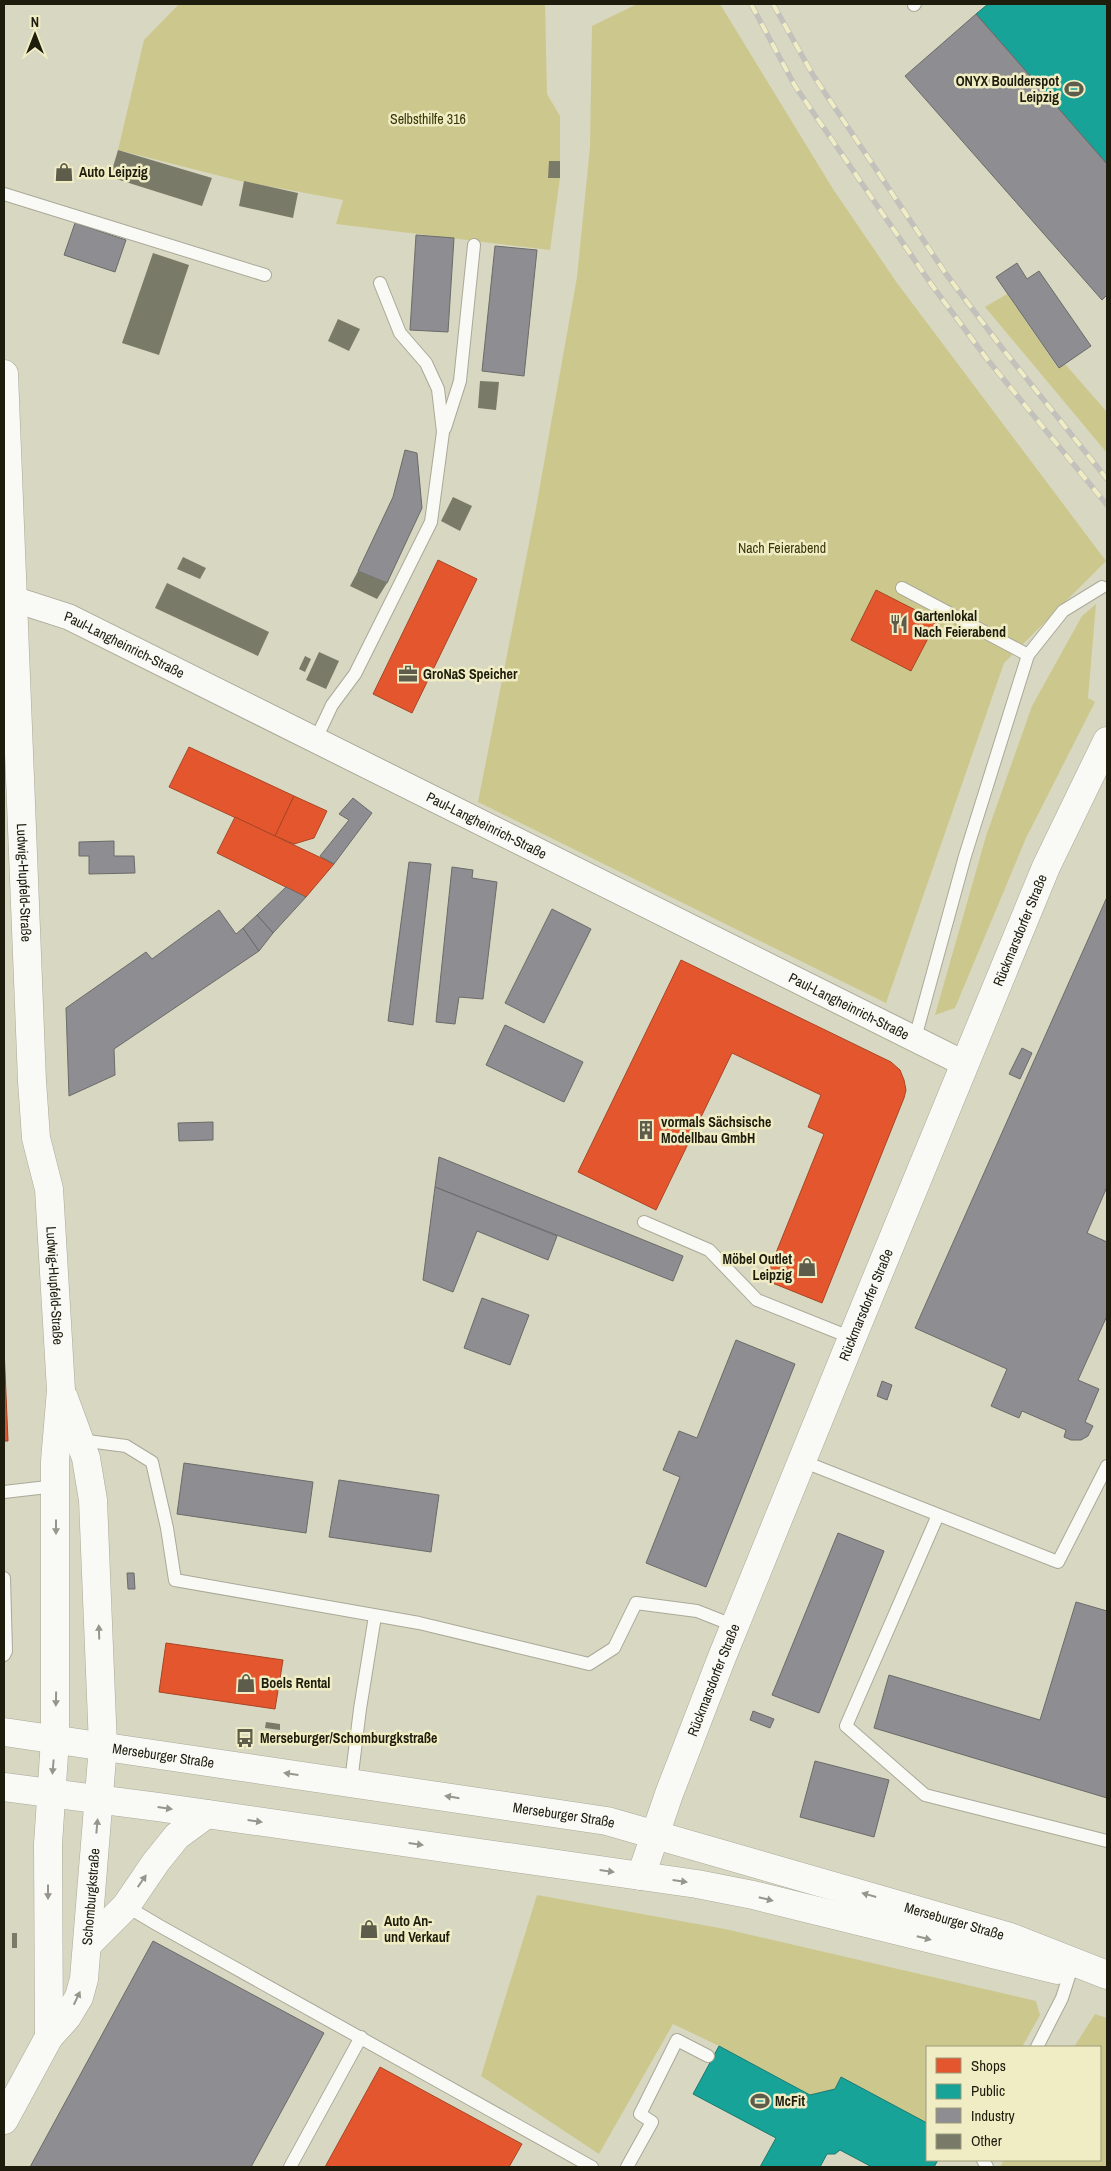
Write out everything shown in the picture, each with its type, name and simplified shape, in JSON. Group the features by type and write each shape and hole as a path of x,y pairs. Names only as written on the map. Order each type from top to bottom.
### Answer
{"main road":[{"name":"Ludwig-Hupfeld-Straße","path":"4,374 8,597 33,1100 36,1138 49,1189 61,1390 55,1461 55,1740"},
{"name":"Rückmarsdorfer Straße","path":"641,1876 735,1626 964,1064 1046,867 1107,741"},
{"name":"Ludwig-Hupfeld-Straße","path":"61,1390 86,1458 93,1500 103,1746"},
{"name":"Merseburger Straße","path":"4,1732 607,1820 1010,1937 1107,1975"},
{"name":"Schomburgkstraße","path":"49,2037 48,1844 55,1740"},
{"name":"Schomburgkstraße","path":"4,2120 49,2037 67,2017 79,1997 84,1978 88,1944 103,1746"},
{"name":"Merseburger Straße","path":"4,1787 704,1885 753,1895 1107,1981"},
{"path":"88,1944 126,1906 177,1836 207,1814"}],"street":[{"name":"Paul-Langheinrich-Straße","path":"8,597 69,617 964,1064"}],"lane":[{"path":"4,194 265,275"},
{"path":"316,739 332,705 355,674 431,522 443,432 460,381 474,245"},
{"path":"380,283 400,333 426,363 438,389 443,432"},
{"path":"915,1038 965,856 1028,656 1063,611 1102,587"},
{"path":"902,588 1028,656"},
{"path":"644,1222 710,1250 757,1300 852,1338"},
{"path":"80,1440 126,1446 152,1462 167,1528 175,1580 419,1623 589,1664 614,1648 636,1603 697,1611 735,1626"},
{"path":"802,1461 1058,1562 1107,1466"},
{"path":"4,1492 56,1486"},
{"path":"938,1515 846,1726 925,1795 1107,1842"},
{"path":"4,1578 6,1650 4,1655"},
{"path":"351,1782 360,1709 375,1616"},
{"path":"126,1906 592,2167"},
{"path":"1038,2046 1062,1998 1070,1973"},
{"path":"290,2167 361,2037"},
{"path":"628,2167 652,2122 640,2114 677,2040 708,2056"}],"green space":[{"name":"Selbsthilfe 316","path":"179,4 545,4 547,94 560,116 560,178 550,250 336,224 343,200 240,181 118,150 144,40"},
{"name":"Nach Feierabend","path":"637,4 720,4 833,189 897,283 1106,561 1004,663 886,1003 478,802 536,508 577,277 590,147 592,26"},
{"path":"1007,294 1058,368 1065,364 1107,412 1107,453 985,307"},
{"path":"1096,604 1088,698 1095,702 1026,838 955,1008 935,1015 986,836 1032,706 1082,616"},
{"path":"537,1895 725,1929 1036,2001 1040,2015 1023,2046 926,2046 926,2122 841,2077 835,2089 810,2095 719,2046 673,2024 599,2154 481,2076"},
{"path":"1095,2014 1107,2018 1107,2167 1000,2167 1003,2161 1101,2161 1101,2046 1075,2046"}],"building: Shops":[{"path":"438,560 477,579 412,713 373,694"},
{"path":"876,590 937,621 911,671 851,640"},
{"path":"189,747 294,796 275,836 169,787"},
{"path":"294,796 327,811 314,838 294,844 275,836"},
{"path":"235,817 334,864 306,897 217,853"},
{"name":"vormals Sächsische Modellbau GmbH","path":"681,960 891,1062 900,1070 906,1090 904,1098 822,1303 765,1280 824,1134 808,1127 821,1095 732,1053 656,1210 578,1172"},
{"path":"4,1348 8,1441 4,1441"},
{"path":"166,1643 283,1660 275,1709 159,1692"},
{"path":"380,2067 522,2144 509,2167 325,2167"}],"building: Public":[{"name":"ONYX Boulderspot Leipzig","path":"988,4 1107,4 1107,164 976,14"},
{"path":"719,2046 810,2095 835,2089 841,2077 926,2122 926,2161 937,2161 934,2167 872,2167 840,2150 835,2154 827,2154 820,2167 760,2167 776,2138 693,2094"}],"building: Industry":[{"path":"976,14 1107,164 1107,295 1102,300 905,76"},
{"path":"75,223 126,240 115,272 64,255"},
{"path":"416,235 454,238 448,332 410,330"},
{"path":"495,246 537,250 524,376 482,371"},
{"path":"1017,263 1027,279 1039,271 1091,346 1059,368 996,277"},
{"path":"405,450 417,453 422,508 387,583 358,571 393,497"},
{"path":"353,798 372,813 334,864 320,856 349,820 339,814"},
{"path":"114,841 114,856 134,856 135,873 89,874 89,856 79,856 79,842"},
{"path":"409,862 431,864 413,1025 388,1021"},
{"path":"452,867 473,870 472,878 497,882 483,999 459,997 455,1024 436,1022"},
{"path":"286,887 306,897 273,933 257,915"},
{"path":"1107,897 1107,1187 1087,1233 1107,1242 1107,1316 1078,1380 1099,1389 1085,1422 1093,1426 1088,1436 1081,1440 1071,1440 1064,1437 1066,1430 1022,1411 1019,1418 991,1406 1007,1369 915,1328"},
{"path":"552,909 591,929 544,1023 505,1003"},
{"path":"219,910 236,934 243,928 259,951 114,1049 115,1075 69,1096 66,1008 146,952 152,959"},
{"path":"257,915 273,933 259,951 243,928"},
{"path":"505,1025 583,1062 564,1102 486,1065"},
{"path":"1022,1048 1032,1053 1020,1079 1009,1074"},
{"path":"213,1122 213,1140 179,1141 178,1123"},
{"path":"439,1157 683,1256 673,1281 435,1187"},
{"path":"435,1187 557,1236 548,1260 477,1231 453,1292 423,1280"},
{"path":"482,1298 529,1315 510,1365 464,1348"},
{"path":"736,1340 795,1364 706,1587 646,1563 680,1477 663,1470 679,1431 697,1438"},
{"path":"882,1381 892,1385 887,1400 877,1396"},
{"path":"184,1463 313,1482 306,1533 177,1514"},
{"path":"339,1480 439,1495 431,1552 329,1537"},
{"path":"838,1533 884,1551 819,1713 772,1695"},
{"path":"127,1573 134,1573 135,1589 128,1589"},
{"path":"1076,1602 1107,1611 1107,1798 874,1728 889,1675 1040,1720"},
{"path":"753,1711 774,1719 770,1728 750,1720"},
{"path":"815,1761 889,1780 874,1837 800,1817"},
{"path":"153,1941 324,2033 251,2167 30,2167"}],"building: Other":[{"path":"118,150 212,178 202,206 110,177"},
{"path":"549,161 560,161 560,178 548,178"},
{"path":"244,181 298,193 293,218 239,206"},
{"path":"153,253 189,265 159,355 122,343"},
{"path":"338,319 360,329 349,351 328,341"},
{"path":"480,381 499,382 496,410 478,408"},
{"path":"453,497 472,506 460,531 441,521"},
{"path":"183,557 206,568 200,579 177,569"},
{"path":"358,571 387,583 377,599 350,586"},
{"path":"167,583 269,632 258,656 155,608"},
{"path":"319,652 339,661 326,689 306,680"},
{"path":"305,656 311,659 305,672 299,669"},
{"path":"266,1722 280,1724 280,1730 265,1728"},
{"path":"12,1933 17,1933 17,1948 12,1948"}],"railway":[{"path":"751,4 795,86 931,284 987,359 1107,505"},
{"path":"773,4 813,75 946,274 1002,348 1107,479"}],"place":[{"name":"ONYX Boulderspot Leipzig","path":"1074,89"},
{"name":"Auto Leipzig","path":"64,172"},
{"name":"Gartenlokal Nach Feierabend","path":"899,624"},
{"name":"GroNaS Speicher","path":"408,674"},
{"name":"vormals Sächsische Modellbau GmbH","path":"646,1130"},
{"name":"Möbel Outlet Leipzig","path":"807,1267"},
{"name":"Boels Rental","path":"246,1683"},
{"name":"Merseburger/Schomburgkstraße","path":"245,1738"},
{"name":"Auto An- und Verkauf","path":"369,1929"},
{"name":"McFit","path":"760,2101"}]}
